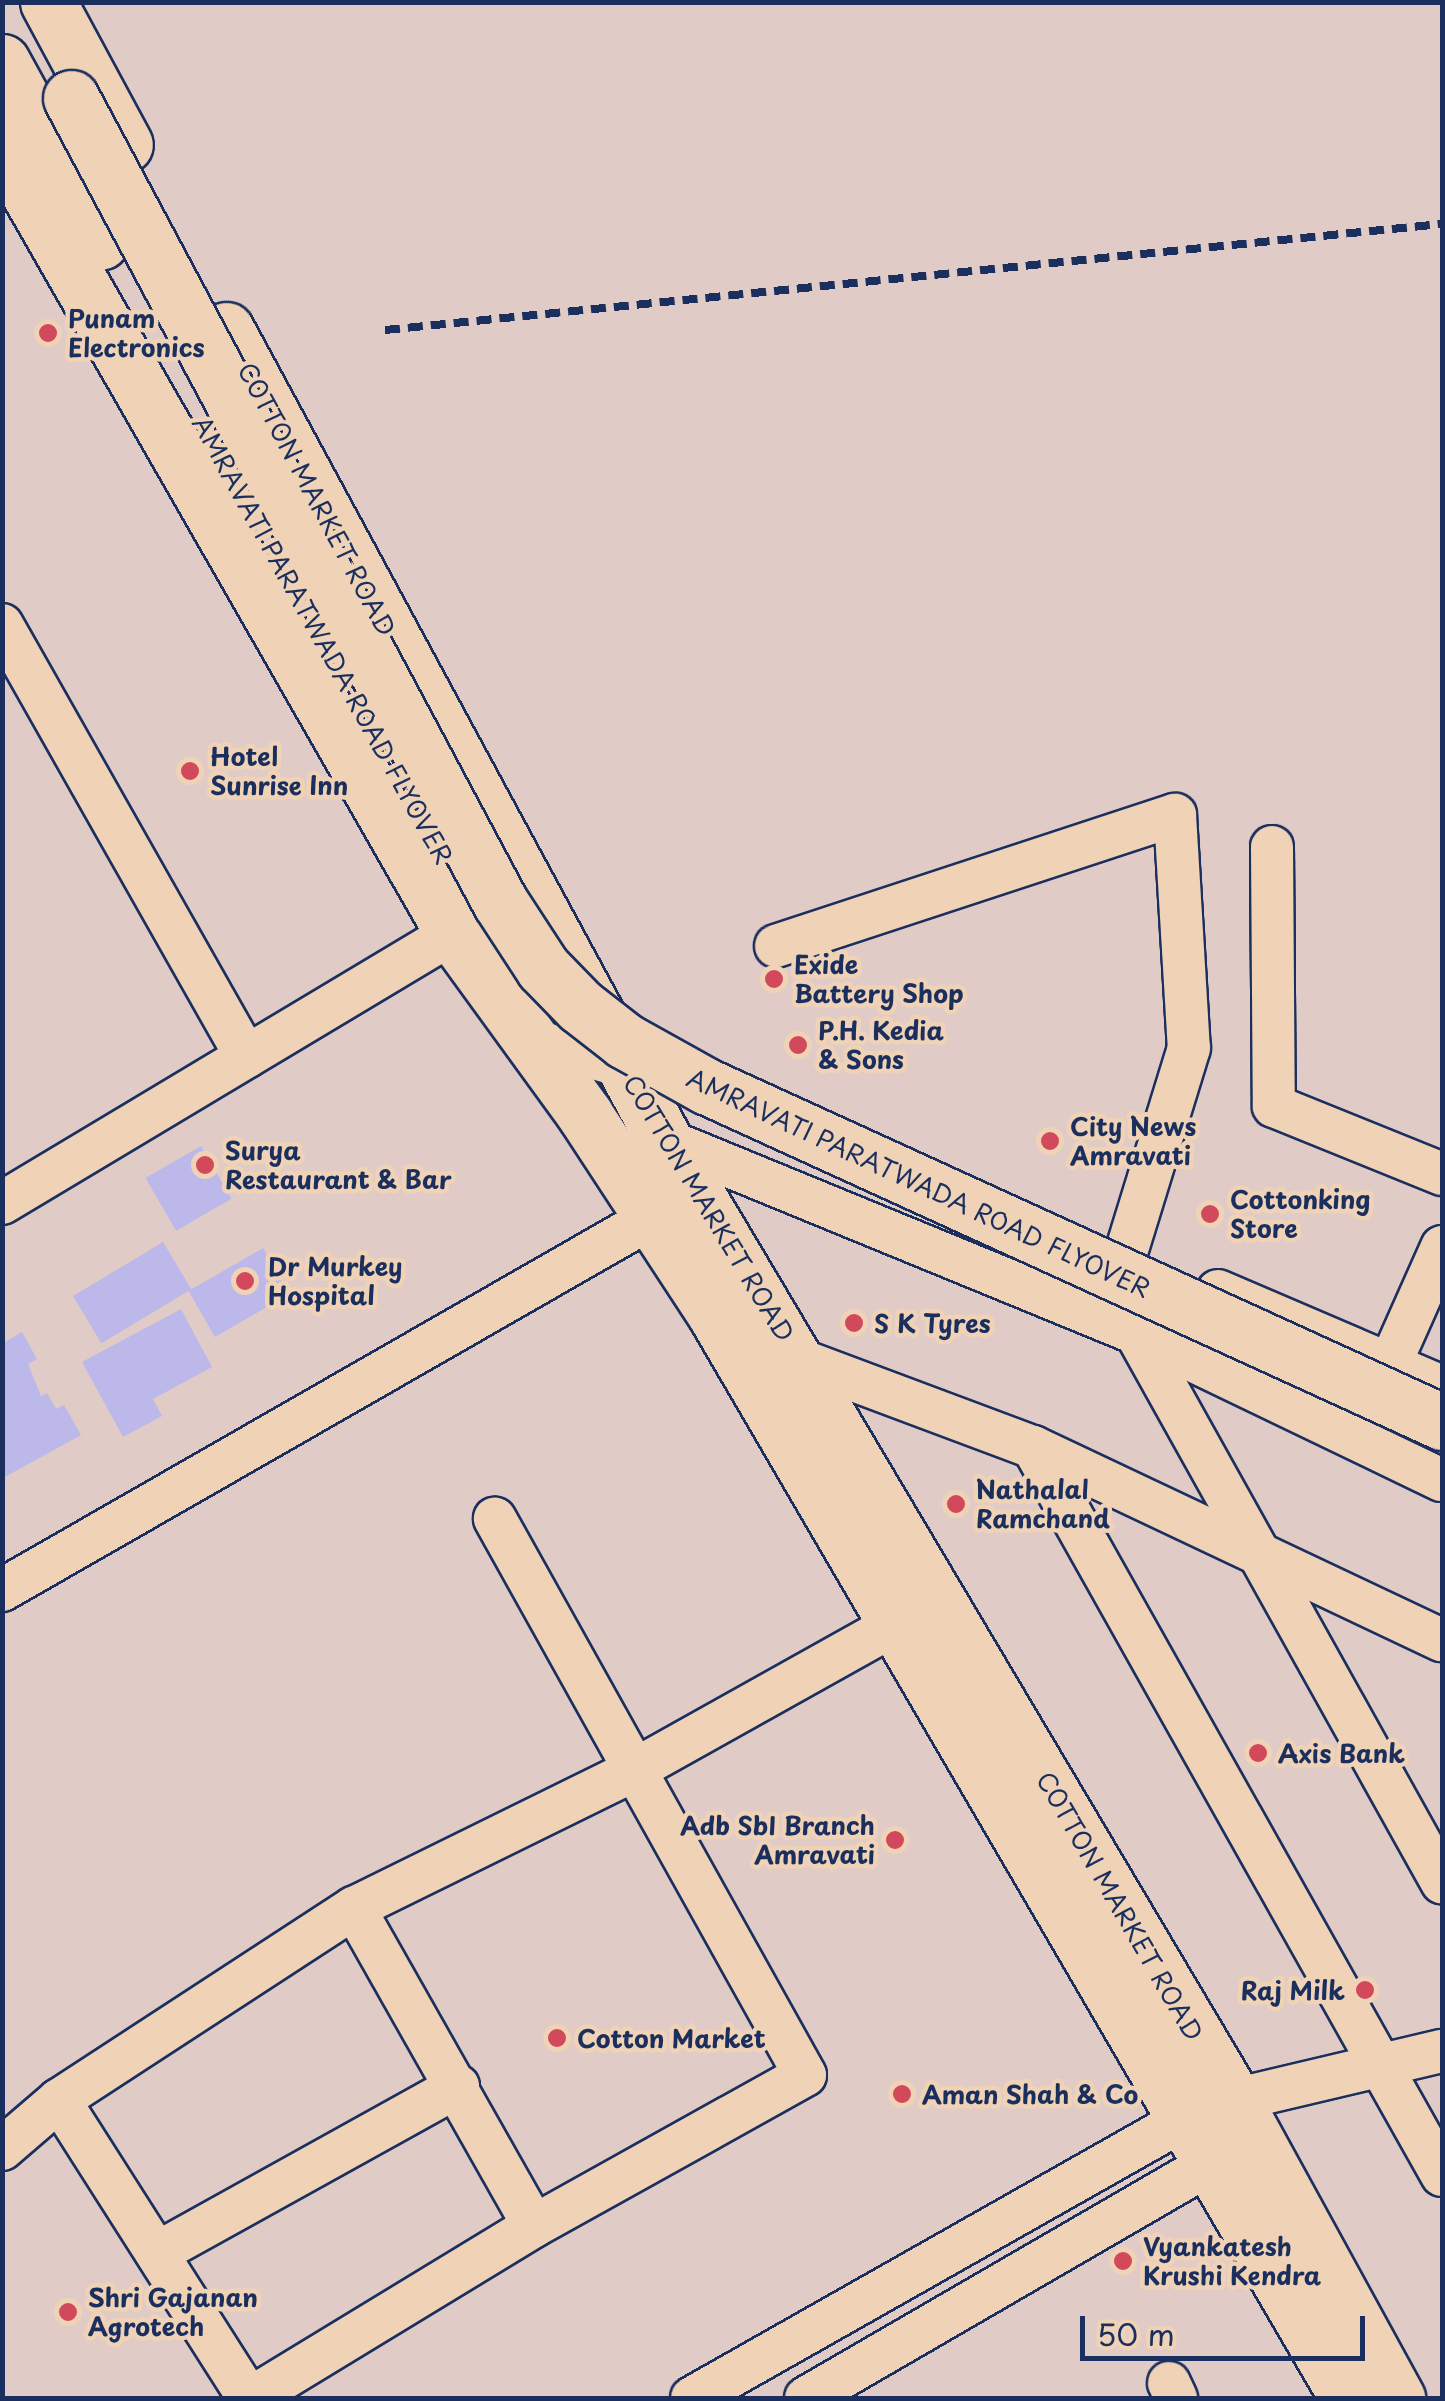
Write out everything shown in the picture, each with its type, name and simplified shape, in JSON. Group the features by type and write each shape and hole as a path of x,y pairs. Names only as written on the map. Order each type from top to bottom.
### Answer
{"main road":[{"name":"AMRAVATI PARATWADA ROAD FLYOVER","path":"18,2 34,120 500,902 544,968 580,1006 693,1080 1442,1422"},
{"name":"COTTON MARKET ROAD","path":"48,2 663,1138 800,1360 919,1612"},
{"name":"AMRAVATI PARATWADA ROAD FLYOVER","path":"2,62 464,922 564,1032 613,1075 679,1113 1442,1459"},
{"name":"COTTON MARKET ROAD","path":"464,922 528,1038 919,1612 1221,2130 1397,2398"},
{"name":"COTTON MARKET ROAD","path":"1221,2130 1348,2398"}],"street":[{"path":"2,625 246,1057"},
{"path":"776,946 1175,815 1188,1048 1126,1253"},
{"path":"1272,847 1274,1106 1442,1174"},
{"path":"2,1203 464,922"},
{"path":"528,1038 804,1124 1126,1253 1442,1387"},
{"path":"584,1115 663,1138 1136,1333 1442,1480"},
{"path":"2,1590 695,1192"},
{"path":"1390,1364 1442,1247"},
{"path":"1136,1333 1442,1882"},
{"path":"800,1360 1033,1448 1442,1640"},
{"path":"1033,1448 1442,2175"},
{"path":"59,2100 250,2398 534,2226 804,2074 638,1768 495,1518"},
{"path":"2,2149 59,2100 354,1908 638,1768 919,1612"},
{"path":"1395,1798 1442,1820"},
{"path":"354,1908 534,2226"},
{"path":"806,2398 1288,2087 1442,2050"},
{"path":"158,2252 458,2086"},
{"path":"696,2398 1221,2130"}],"building":[{"path":"201,1146 232,1199 176,1231 146,1178"},
{"path":"163,1242 191,1289 101,1343 73,1296"},
{"path":"263,1248 290,1294 215,1337 189,1291"},
{"path":"181,1309 212,1367 153,1399 162,1416 123,1437 82,1362"},
{"path":"22,1332 37,1359 28,1364 41,1396 47,1393 56,1409 64,1405 81,1435 3,1478 3,1343"}],"railway":[{"path":"385,330 1442,224"}],"place":[{"name":"Punam Electronics","path":"48,333"},
{"name":"Hotel Sunrise Inn","path":"190,771"},
{"name":"Exide Battery Shop","path":"774,979"},
{"name":"P.H. Kedia & Sons","path":"798,1045"},
{"name":"City News Amravati","path":"1050,1141"},
{"name":"Surya Restaurant & Bar","path":"205,1165"},
{"name":"Cottonking Store","path":"1210,1214"},
{"name":"Dr Murkey Hospital","path":"245,1281"},
{"name":"S K Tyres","path":"854,1323"},
{"name":"Nathalal Ramchand","path":"956,1504"},
{"name":"Axis Bank","path":"1258,1753"},
{"name":"Adb SbI Branch Amravati","path":"895,1840"},
{"name":"Raj Milk","path":"1365,1990"},
{"name":"Cotton Market","path":"557,2038"},
{"name":"Aman Shah & Co","path":"902,2094"},
{"name":"Vyankatesh Krushi Kendra","path":"1123,2261"},
{"name":"Shri Gajanan Agrotech","path":"68,2312"}]}
